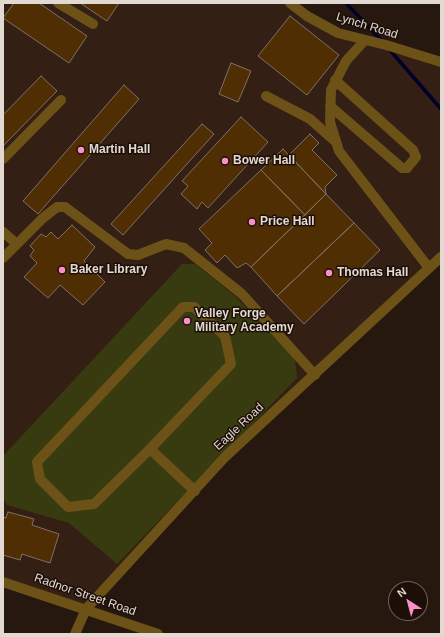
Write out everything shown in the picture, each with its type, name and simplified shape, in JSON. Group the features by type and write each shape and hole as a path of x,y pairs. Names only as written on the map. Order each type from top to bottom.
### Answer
{"street":[{"path":"58,3 93,24"},
{"name":"Lynch Road","path":"290,3 307,16 338,33 441,62"},
{"path":"365,40 346,61 335,80 331,90 330,122 339,151 429,268"},
{"path":"330,106 402,168 407,168 416,157 413,150 335,80"},
{"path":"266,96 310,119 336,142"},
{"path":"3,159 61,100"},
{"path":"3,258 57,207 65,207 128,254 138,255 166,244 184,248 242,294 315,374"},
{"path":"4,234 17,244"},
{"name":"Eagle Road","path":"75,634 86,609 225,457 441,257"},
{"path":"183,307 194,307 225,336 231,364 150,449 94,504 68,506 40,480 37,462 183,307"},
{"path":"150,449 195,491"},
{"name":"Radnor Street Road","path":"3,582 158,634"}],"shaded area":[{"name":"Valley Forge Military Academy","path":"3,3 290,3 338,33 441,62 441,257 225,457 86,609 3,582"}],"green space":[{"path":"182,264 195,264 235,296 295,359 297,378 117,564 69,523 7,505 3,498 3,456"}],"building":[{"path":"14,3 39,3 87,36 69,63 3,18"},
{"path":"80,3 119,3 107,21"},
{"path":"290,16 339,55 307,95 258,56"},
{"path":"231,63 251,71 238,102 219,94"},
{"path":"41,76 57,91 3,146 3,115"},
{"name":"Martin Hall","path":"124,85 139,99 38,214 23,201"},
{"name":"Bower Hall","path":"241,117 268,142 208,208 202,202 197,209 181,194 188,186 182,181"},
{"path":"202,124 214,134 123,235 111,224"},
{"path":"310,134 319,143 312,150 337,175 325,187 326,194 289,155"},
{"path":"283,149 326,194 305,215 261,170"},
{"name":"Price Hall","path":"261,170 305,215 251,267 246,263 237,268 225,255 217,263 205,250 212,243 199,229"},
{"path":"326,194 354,223 277,296 251,267"},
{"name":"Thomas Hall","path":"354,223 380,250 304,324 277,296"},
{"name":"Baker Library","path":"72,225 95,247 84,261 105,282 83,305 60,285 48,298 24,277 37,263 30,256 34,250 30,246 41,234 46,237 51,232 58,239"},
{"path":"8,512 34,519 32,525 59,534 50,563 22,554 20,560 3,555 3,517 6,518"}],"waterway":[{"path":"346,3 383,42"},
{"path":"389,49 441,109"}],"place":[{"name":"Martin Hall","path":"81,150"},
{"name":"Bower Hall","path":"225,161"},
{"name":"Price Hall","path":"252,222"},
{"name":"Baker Library","path":"62,270"},
{"name":"Thomas Hall","path":"329,273"},
{"name":"Valley Forge Military Academy","path":"187,321"}]}
